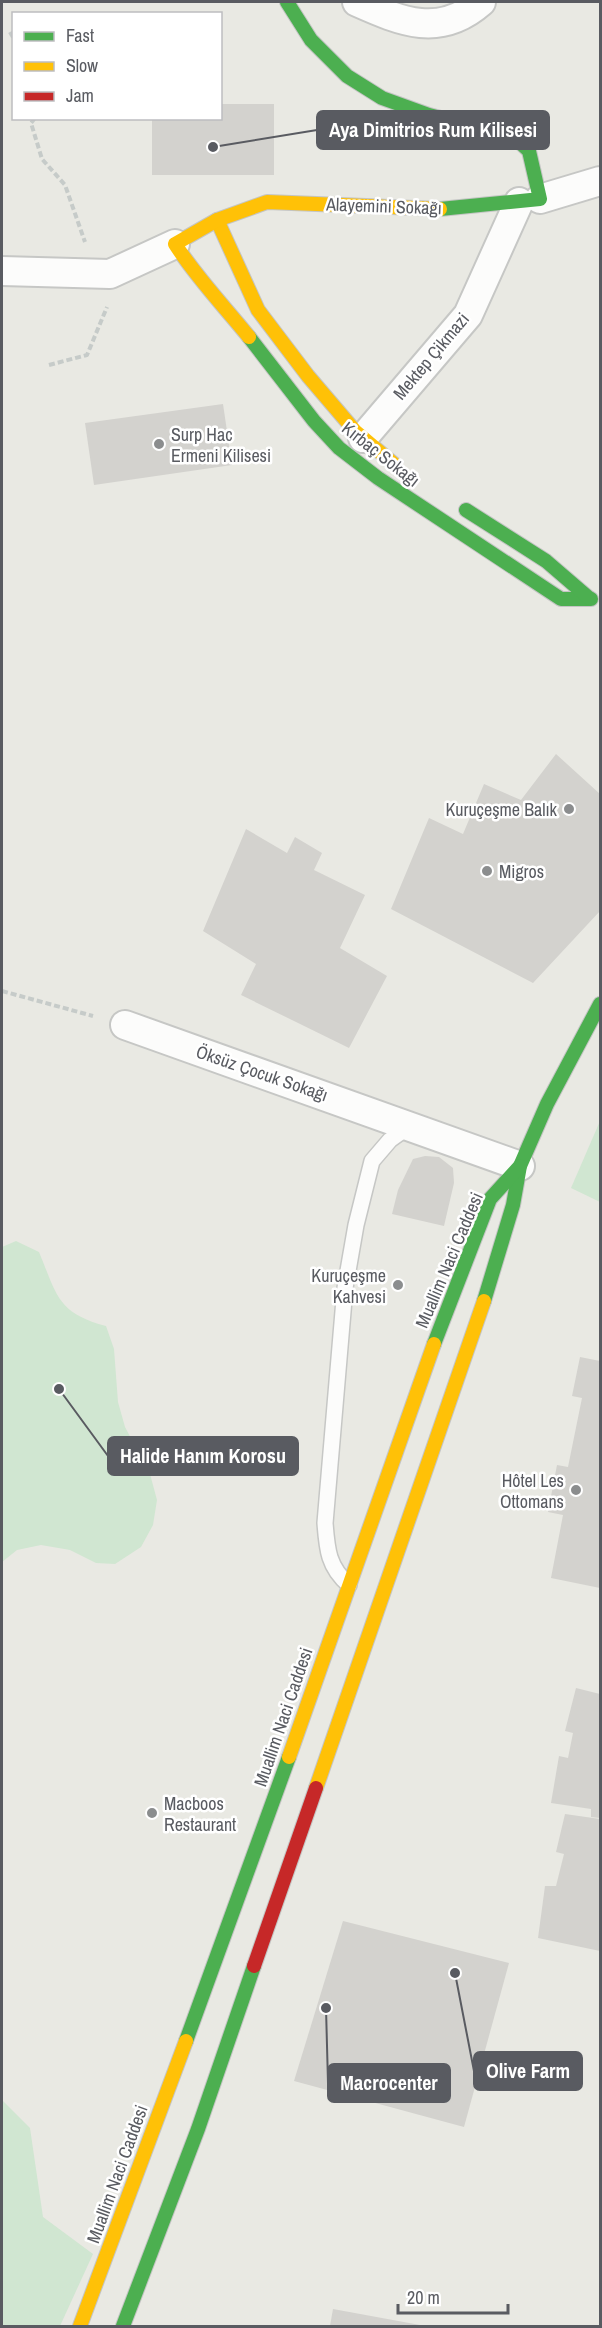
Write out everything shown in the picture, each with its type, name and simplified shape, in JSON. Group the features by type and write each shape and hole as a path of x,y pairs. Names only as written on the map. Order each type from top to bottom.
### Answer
{"main road":[{"path":"287,2 311,40 347,76 382,98 429,116 514,137 529,151 529,201"},
{"name":"Alayemini Sokağı","path":"175,244 217,220 267,201 448,209 529,201"},
{"name":"Kırbaç Sokağı","path":"217,220 258,310 308,376 363,438 404,470"},
{"name":"Kırbaç Sokağı","path":"175,244 190,267 205,281 314,421 339,448 374,475 561,599 597,597"},
{"path":"374,475 386,458"},
{"name":"Kırbaç Sokağı","path":"452,501 597,597"},
{"path":"520,1166 552,1094 600,1004"},
{"name":"Muallim Naci Caddesi","path":"123,2326 198,2129 364,1593 415,1394 490,1199 520,1166"},
{"name":"Muallim Naci Caddesi","path":"80,2326 242,1892 494,1271 513,1205 520,1166"}],"street":[{"path":"357,2 386,15 424,25 447,21 471,10 481,2"},
{"name":"Alayemini Sokağı","path":"529,201 600,181"},
{"name":"Mektep Çikmazi","path":"363,438 468,315 529,201"},
{"path":"2,271 109,272 175,244"},
{"name":"Öksüz Çocuk Sokağı","path":"125,1025 411,1125 520,1166"}],"lane":[{"path":"364,1593 337,1575 328,1558 325,1523 345,1288 356,1225 372,1161 390,1140 411,1125"}],"path":[{"path":"10,32 12,36"},
{"path":"33,120 31,123 42,159 65,185 109,272 87,355 49,365"},
{"path":"2,991 125,1025"}],"green space":[{"path":"600,1121 600,1202 571,1188"},
{"path":"16,1241 39,1252 61,1300 77,1315 106,1326 114,1349 118,1402 125,1427 150,1474 157,1500 153,1525 141,1547 115,1564 96,1563 70,1550 41,1545 17,1550 2,1562 2,1247"},
{"path":"2,2100 30,2128 43,2217 93,2254 60,2326 2,2326"}],"building":[{"path":"222,104 274,104 274,175 152,175 152,120 222,120"},
{"name":"Surp Hac Ermeni Kilisesi","path":"223,404 232,465 94,485 85,423"},
{"name":"Migros","path":"556,754 600,794 600,911 533,983 391,909 429,818 463,834 484,784 521,800"},
{"path":"246,829 287,853 295,837 322,853 314,870 365,895 340,948 387,976 349,1048 241,995 256,964 203,931"},
{"path":"425,1156 439,1157 453,1168 454,1183 444,1226 392,1214 398,1190 413,1159"},
{"name":"Hôtel Les Ottomans","path":"580,1357 600,1361 600,1588 551,1578 563,1515 548,1512 557,1465 568,1467 582,1398 572,1396"},
{"path":"576,1688 600,1694 600,1818 591,1817 591,1809 551,1803 559,1756 568,1758 573,1733 565,1731"},
{"path":"565,1814 600,1819 600,1951 538,1938 545,1886 556,1886 564,1854 556,1852"},
{"path":"343,1921 509,1963 464,2127 294,2081"},
{"path":"333,2309 420,2325 420,2326 330,2326"}],"traffic: fast":[{"path":"287,2 311,40 347,76 382,98 429,115 514,137 529,151 540,199 440,209"},
{"path":"249,337 314,421 339,448 378,478 561,599 591,599"},
{"path":"466,510 546,561 589,598"},
{"path":"484,1301 513,1205 520,1166 547,1104 600,1004"},
{"path":"434,1344 490,1199 520,1166"},
{"path":"186,2041 289,1757"},
{"path":"123,2326 198,2129 254,1966"}],"traffic: slow":[{"path":"249,337 201,280 175,244 217,220 267,202 440,209"},
{"path":"217,220 258,310 308,376 355,431 394,464"},
{"path":"316,1788 484,1301"},
{"path":"289,1757 434,1344"},
{"path":"80,2326 186,2041"}],"traffic: jam":[{"path":"254,1966 316,1788"}],"place":[{"name":"Aya Dimitrios Rum Kilisesi","path":"213,147"},
{"name":"Surp Hac Ermeni Kilisesi","path":"159,444"},
{"name":"Kuruçeşme Balık","path":"569,809"},
{"name":"Migros","path":"487,871"},
{"name":"Kuruçeşme Kahvesi","path":"398,1285"},
{"name":"Halide Hanım Korosu","path":"59,1389"},
{"name":"Hôtel Les Ottomans","path":"576,1490"},
{"name":"Macboos Restaurant","path":"152,1813"},
{"name":"Olive Farm","path":"455,1973"},
{"name":"Macrocenter","path":"326,2008"}]}
